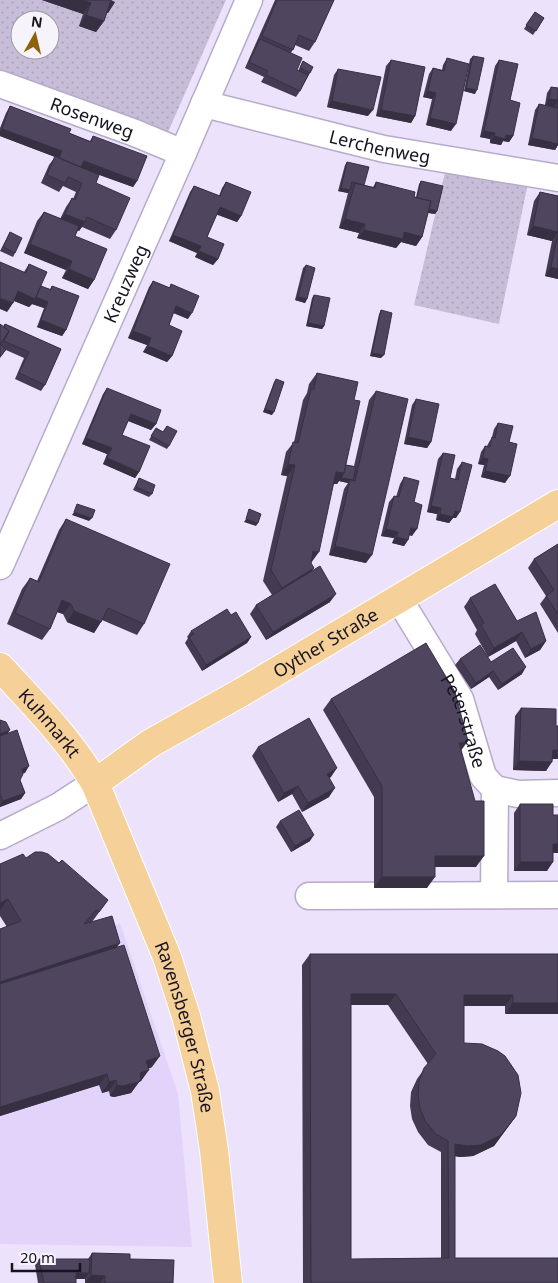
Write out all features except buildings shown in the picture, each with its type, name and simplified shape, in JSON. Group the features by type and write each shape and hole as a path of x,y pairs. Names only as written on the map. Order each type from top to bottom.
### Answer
{"main road":[{"name":"Oyther Straße","path":"95,783 151,744 558,504"},
{"name":"Kuhmarkt","path":"0,667 45,715 82,760 95,783"},
{"name":"Ravensberger Straße","path":"95,783 167,957 186,1016 205,1091 214,1150 228,1283"}],"street":[{"name":"Kreuzweg","path":"0,566 249,0"},
{"name":"Rosenweg","path":"0,84 135,133 183,153"},
{"name":"Lerchenweg","path":"204,104 384,149 558,178"},
{"name":"Peterstraße","path":"399,599 460,699 482,776 495,789 518,794 558,793"},
{"path":"0,836 58,808 95,783"},
{"path":"494,895 495,789"},
{"path":"308,896 558,895"}],"shaded area":[{"path":"0,0 226,0 168,132 0,70"},
{"path":"446,168 528,183 499,324 414,305"},
{"path":"120,923 178,1094 192,1247 0,1244 0,992"}]}
